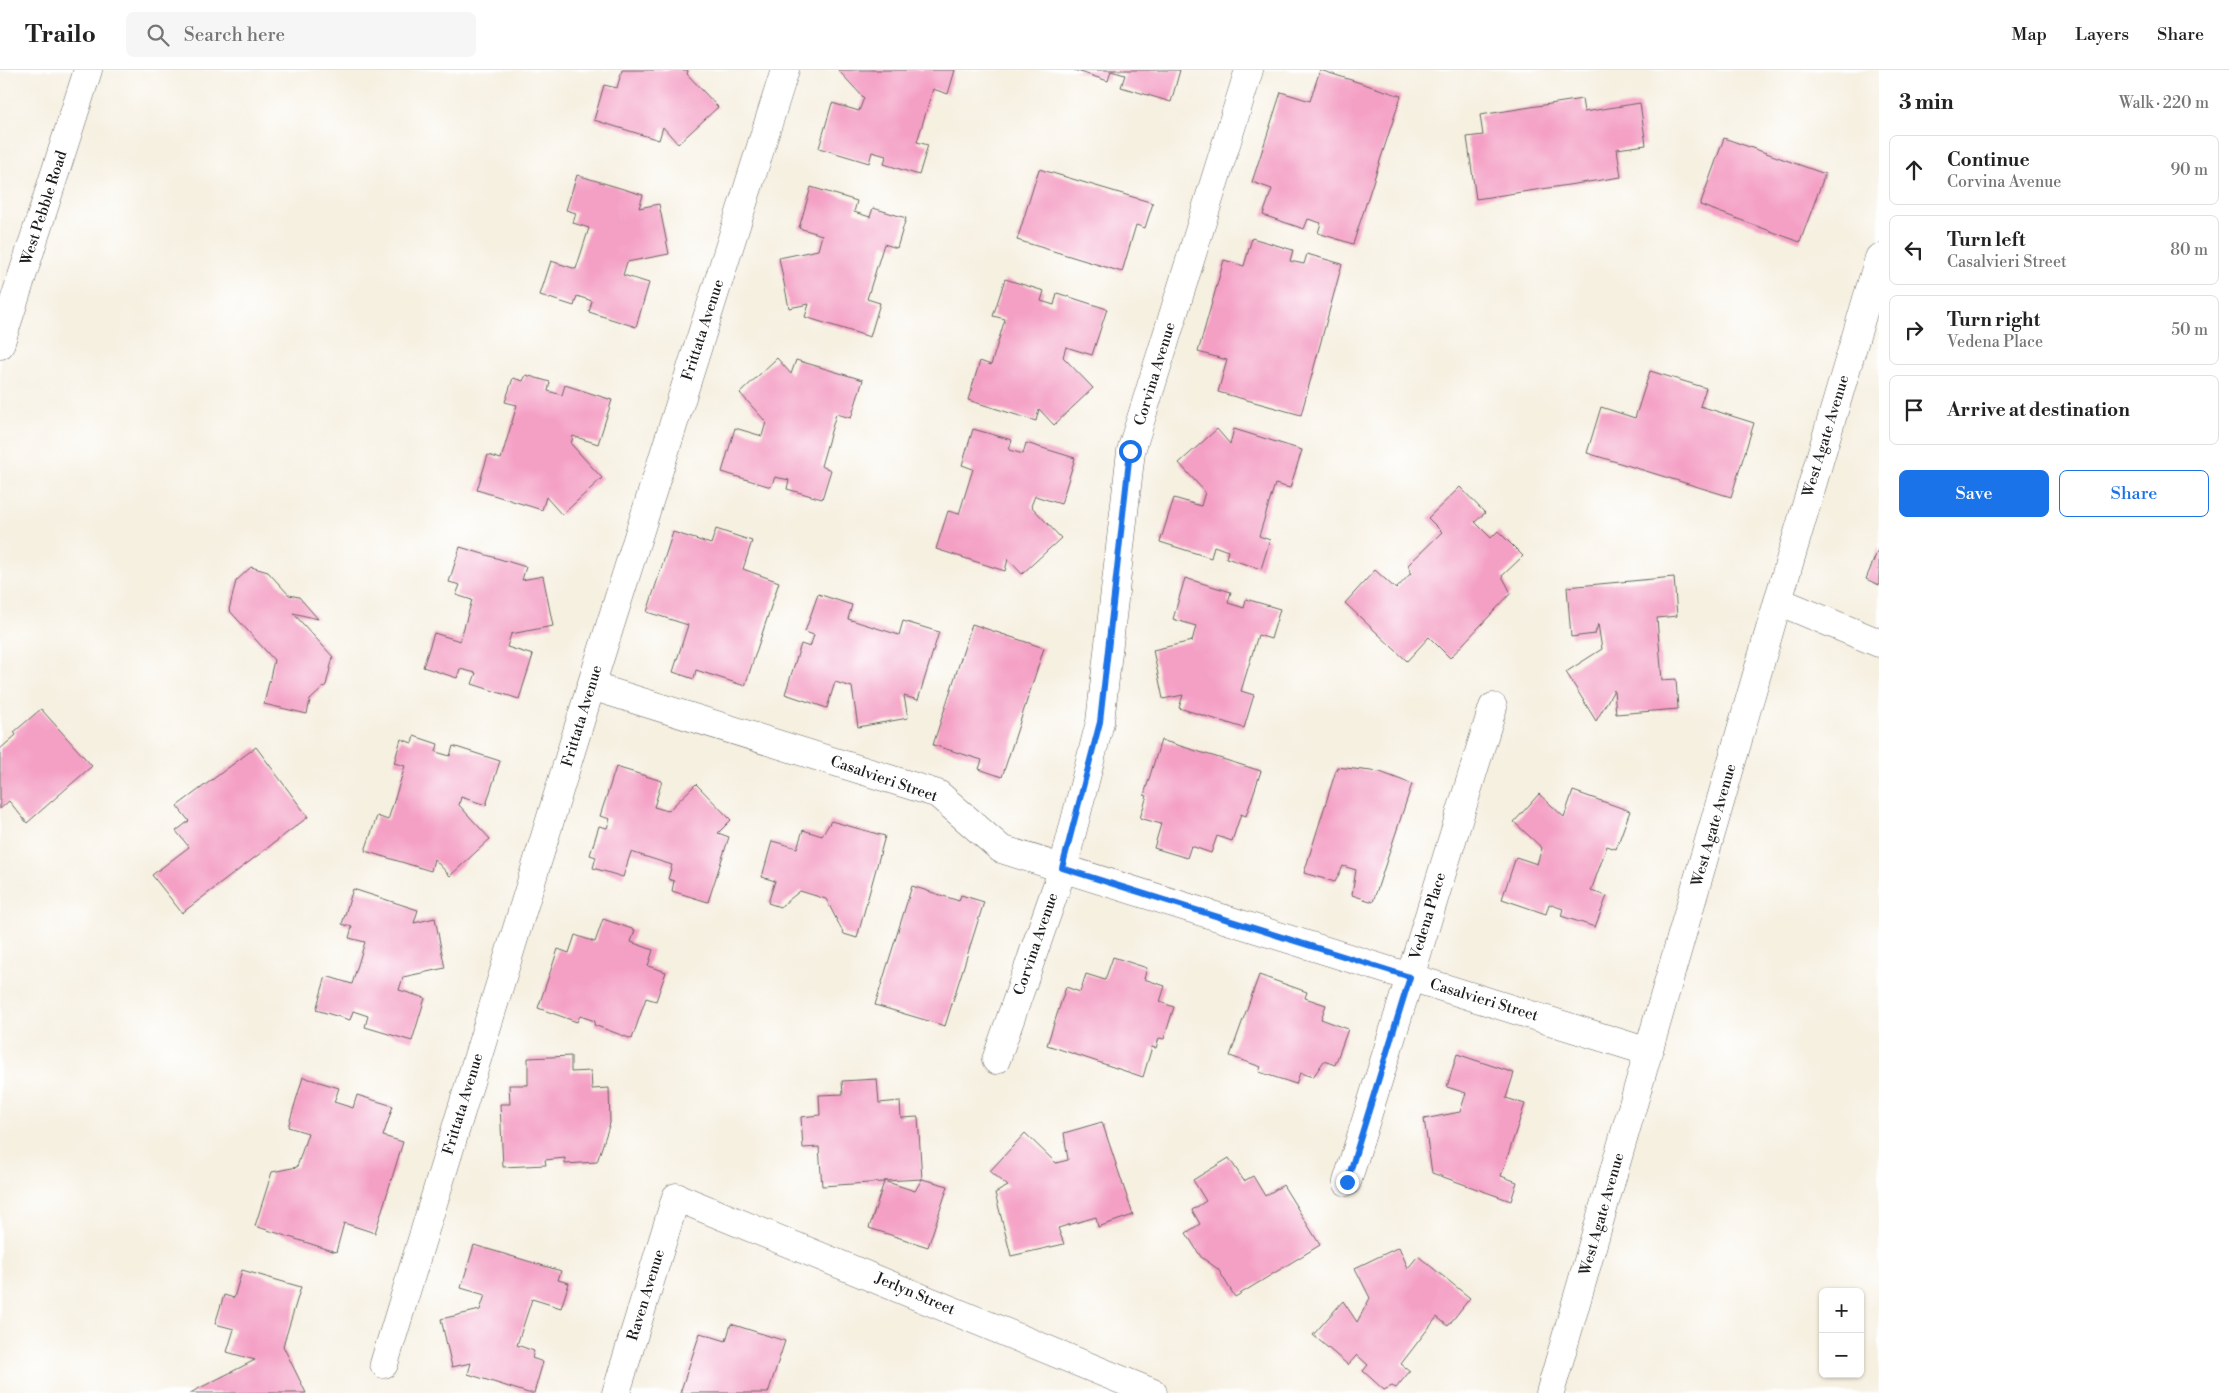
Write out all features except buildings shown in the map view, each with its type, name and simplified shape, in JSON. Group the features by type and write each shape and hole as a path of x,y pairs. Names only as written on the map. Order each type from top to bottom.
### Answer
{"street":[{"name":"West Pebble Road","path":"0,345 88,70"},
{"name":"Frittata Avenue","path":"384,1364 591,686 785,70"},
{"name":"Corvina Avenue","path":"996,1060 1062,868 1100,722 1130,451 1249,70"},
{"name":"West Agate Avenue","path":"1550,1393 1778,601 1879,258"},
{"path":"1778,601 1879,643"},
{"name":"Casalvieri Street","path":"591,686 938,794 1001,849 1649,1052"},
{"name":"Vedena Place","path":"1347,1182 1493,708"},
{"name":"Raven Avenue","path":"616,1393 676,1197"},
{"name":"Jerlyn Street","path":"676,1197 893,1284 1153,1393"}],"route":[{"path":"1130,451 1100,722 1062,868 1410,977 1347,1182"}]}
